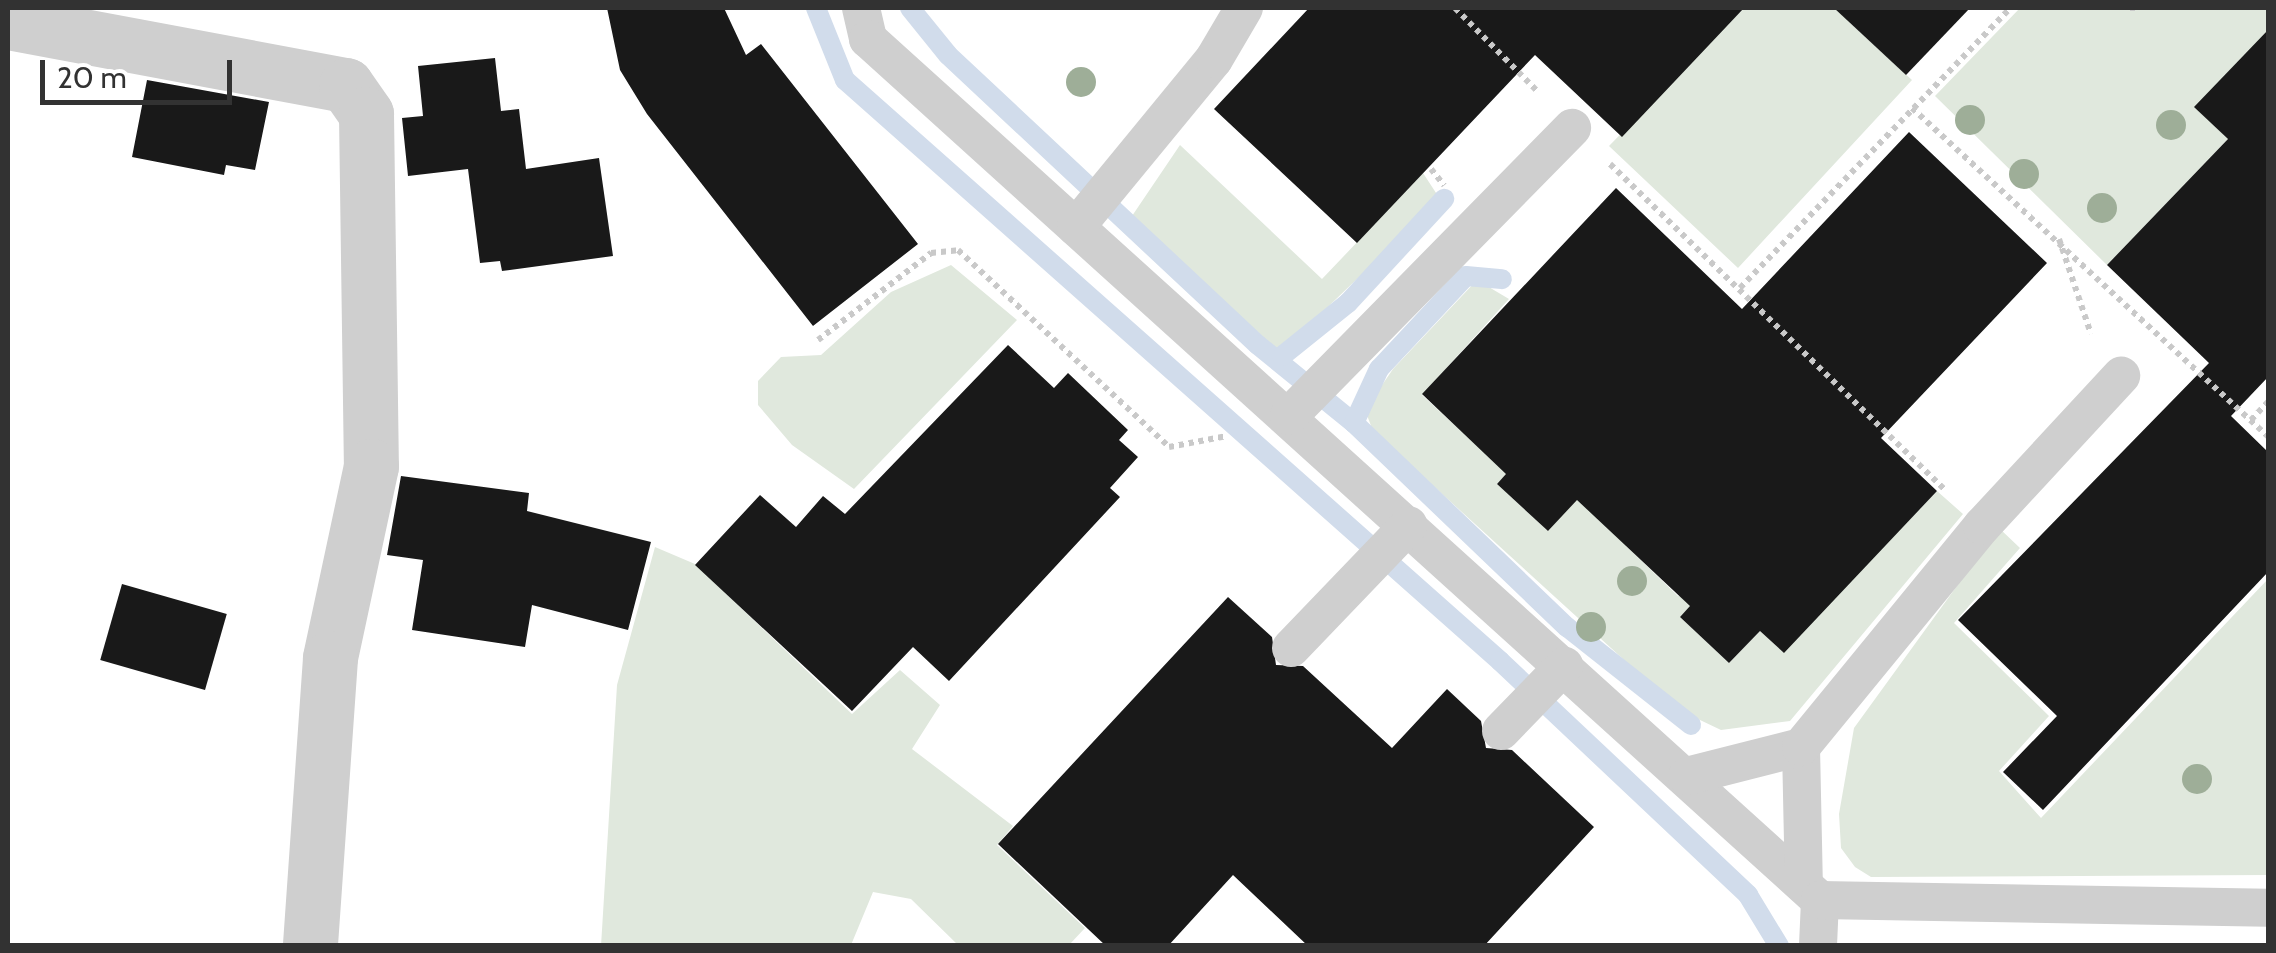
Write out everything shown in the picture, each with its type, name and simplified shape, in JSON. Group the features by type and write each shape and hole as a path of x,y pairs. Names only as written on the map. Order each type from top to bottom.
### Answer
{"street":[{"path":"8,22 346,85 366,114 372,446 330,658 310,946"}],"lane":[{"path":"861,8 868,39 1812,892 2268,908"},
{"path":"1076,226 1214,59 1244,8"},
{"path":"1285,412 1572,128"},
{"path":"1687,776 1801,747 1982,526 2122,376"},
{"path":"1291,648 1409,526"},
{"path":"1501,731 1564,666"},
{"path":"1801,747 1818,946"}],"path":[{"path":"1455,8 1572,128 1982,526"},
{"path":"1999,20 2000,8"},
{"path":"1740,288 2010,8"},
{"path":"1912,108 2060,239 2268,437"},
{"path":"1431,169 1451,199"},
{"path":"2060,239 2082,320 2122,376"},
{"path":"818,340 931,253 958,250 1169,447 1241,432 1285,412"},
{"path":"2251,420 2268,402"}],"shaded area":[{"path":"1744,8 1864,8 1850,23 1912,80 1738,268 1609,146"},
{"path":"2020,8 2268,8 2268,73 2246,53 2195,107 2228,139 2107,265 1935,96"},
{"path":"1180,145 1322,279 1423,173 1440,199 1280,353 1132,216"},
{"path":"951,265 1017,320 854,489 792,445 758,405 758,381 781,357 821,355 891,292"},
{"path":"1477,280 1509,299 1422,395 1475,444 1528,452 1497,484 1548,531 1579,497 1648,523 1626,546 1678,596 1698,598 1680,617 1729,663 1760,631 1783,652 1937,491 1963,514 1790,721 1721,730 1679,710 1373,431 1365,410 1393,369"},
{"path":"1999,528 2020,548 1954,623 2049,716 1999,771 2041,818 2268,579 2268,875 1871,877 1855,867 1841,848 1839,814 1854,728"},
{"path":"655,547 695,564 852,714 900,670 940,705 912,749 1013,826 997,845 1085,928 1069,945 958,945 911,899 873,892 851,945 601,946 617,685"}],"building":[{"path":"607,8 724,8 746,55 761,44 918,244 813,326 647,114 620,70"},
{"path":"1309,8 1744,8 1622,137 1535,55 1357,243 1214,109"},
{"path":"1834,8 1970,8 1906,75"},
{"path":"2268,30 2268,377 2231,416 2268,452 2268,572 2043,810 2003,772 2057,716 1958,620 2209,363 2107,265 2228,139 2194,107"},
{"path":"495,58 501,111 519,109 526,169 599,158 613,256 502,271 500,261 480,263 468,169 408,176 402,118 423,116 418,66"},
{"path":"147,80 269,102 255,170 226,165 224,175 132,157"},
{"path":"1909,132 2047,263 1881,438 1937,491 1784,653 1760,631 1729,663 1680,617 1690,606 1577,500 1548,531 1497,484 1506,474 1422,394 1616,188 1742,309"},
{"path":"1008,345 1054,388 1068,373 1128,430 1119,440 1138,457 1110,488 1120,497 949,681 913,647 852,711 695,565 760,495 796,527 823,496 845,514"},
{"path":"401,476 529,493 527,511 651,542 628,630 532,605 525,647 412,630 423,560 387,555"},
{"path":"122,584 227,614 205,690 100,660"},
{"path":"1228,597 1272,637 1276,665 1303,666 1392,748 1447,689 1481,721 1486,748 1512,750 1594,827 1484,946 1308,946 1233,875 1168,946 1106,946 998,844"}],"waterway":[{"path":"816,8 845,80 1500,661 1748,895 1779,946"},
{"path":"910,8 948,55 1258,345 1354,423 1567,627 1691,725"},
{"path":"1282,356 1348,303 1444,199"},
{"path":"1354,423 1379,369 1466,276 1502,279"}]}
